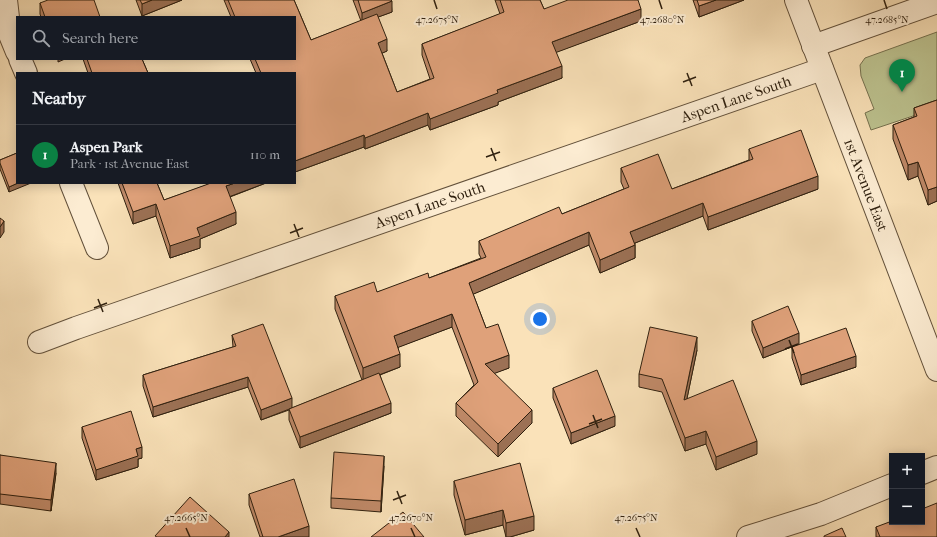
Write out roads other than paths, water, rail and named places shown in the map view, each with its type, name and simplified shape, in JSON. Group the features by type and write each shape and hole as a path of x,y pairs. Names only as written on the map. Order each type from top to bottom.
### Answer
{"street":[{"path":"6,0 10,35 16,50"},
{"name":"1st Avenue East","path":"796,0 937,370"},
{"path":"813,46 937,2"},
{"path":"20,60 26,72"},
{"name":"Aspen Lane South","path":"39,342 822,69"},
{"path":"71,184 97,248"},
{"path":"925,472 937,467"},
{"path":"748,537 814,516 889,486"}],"place":[{"name":"Aspen Park","path":"902,92"}]}
